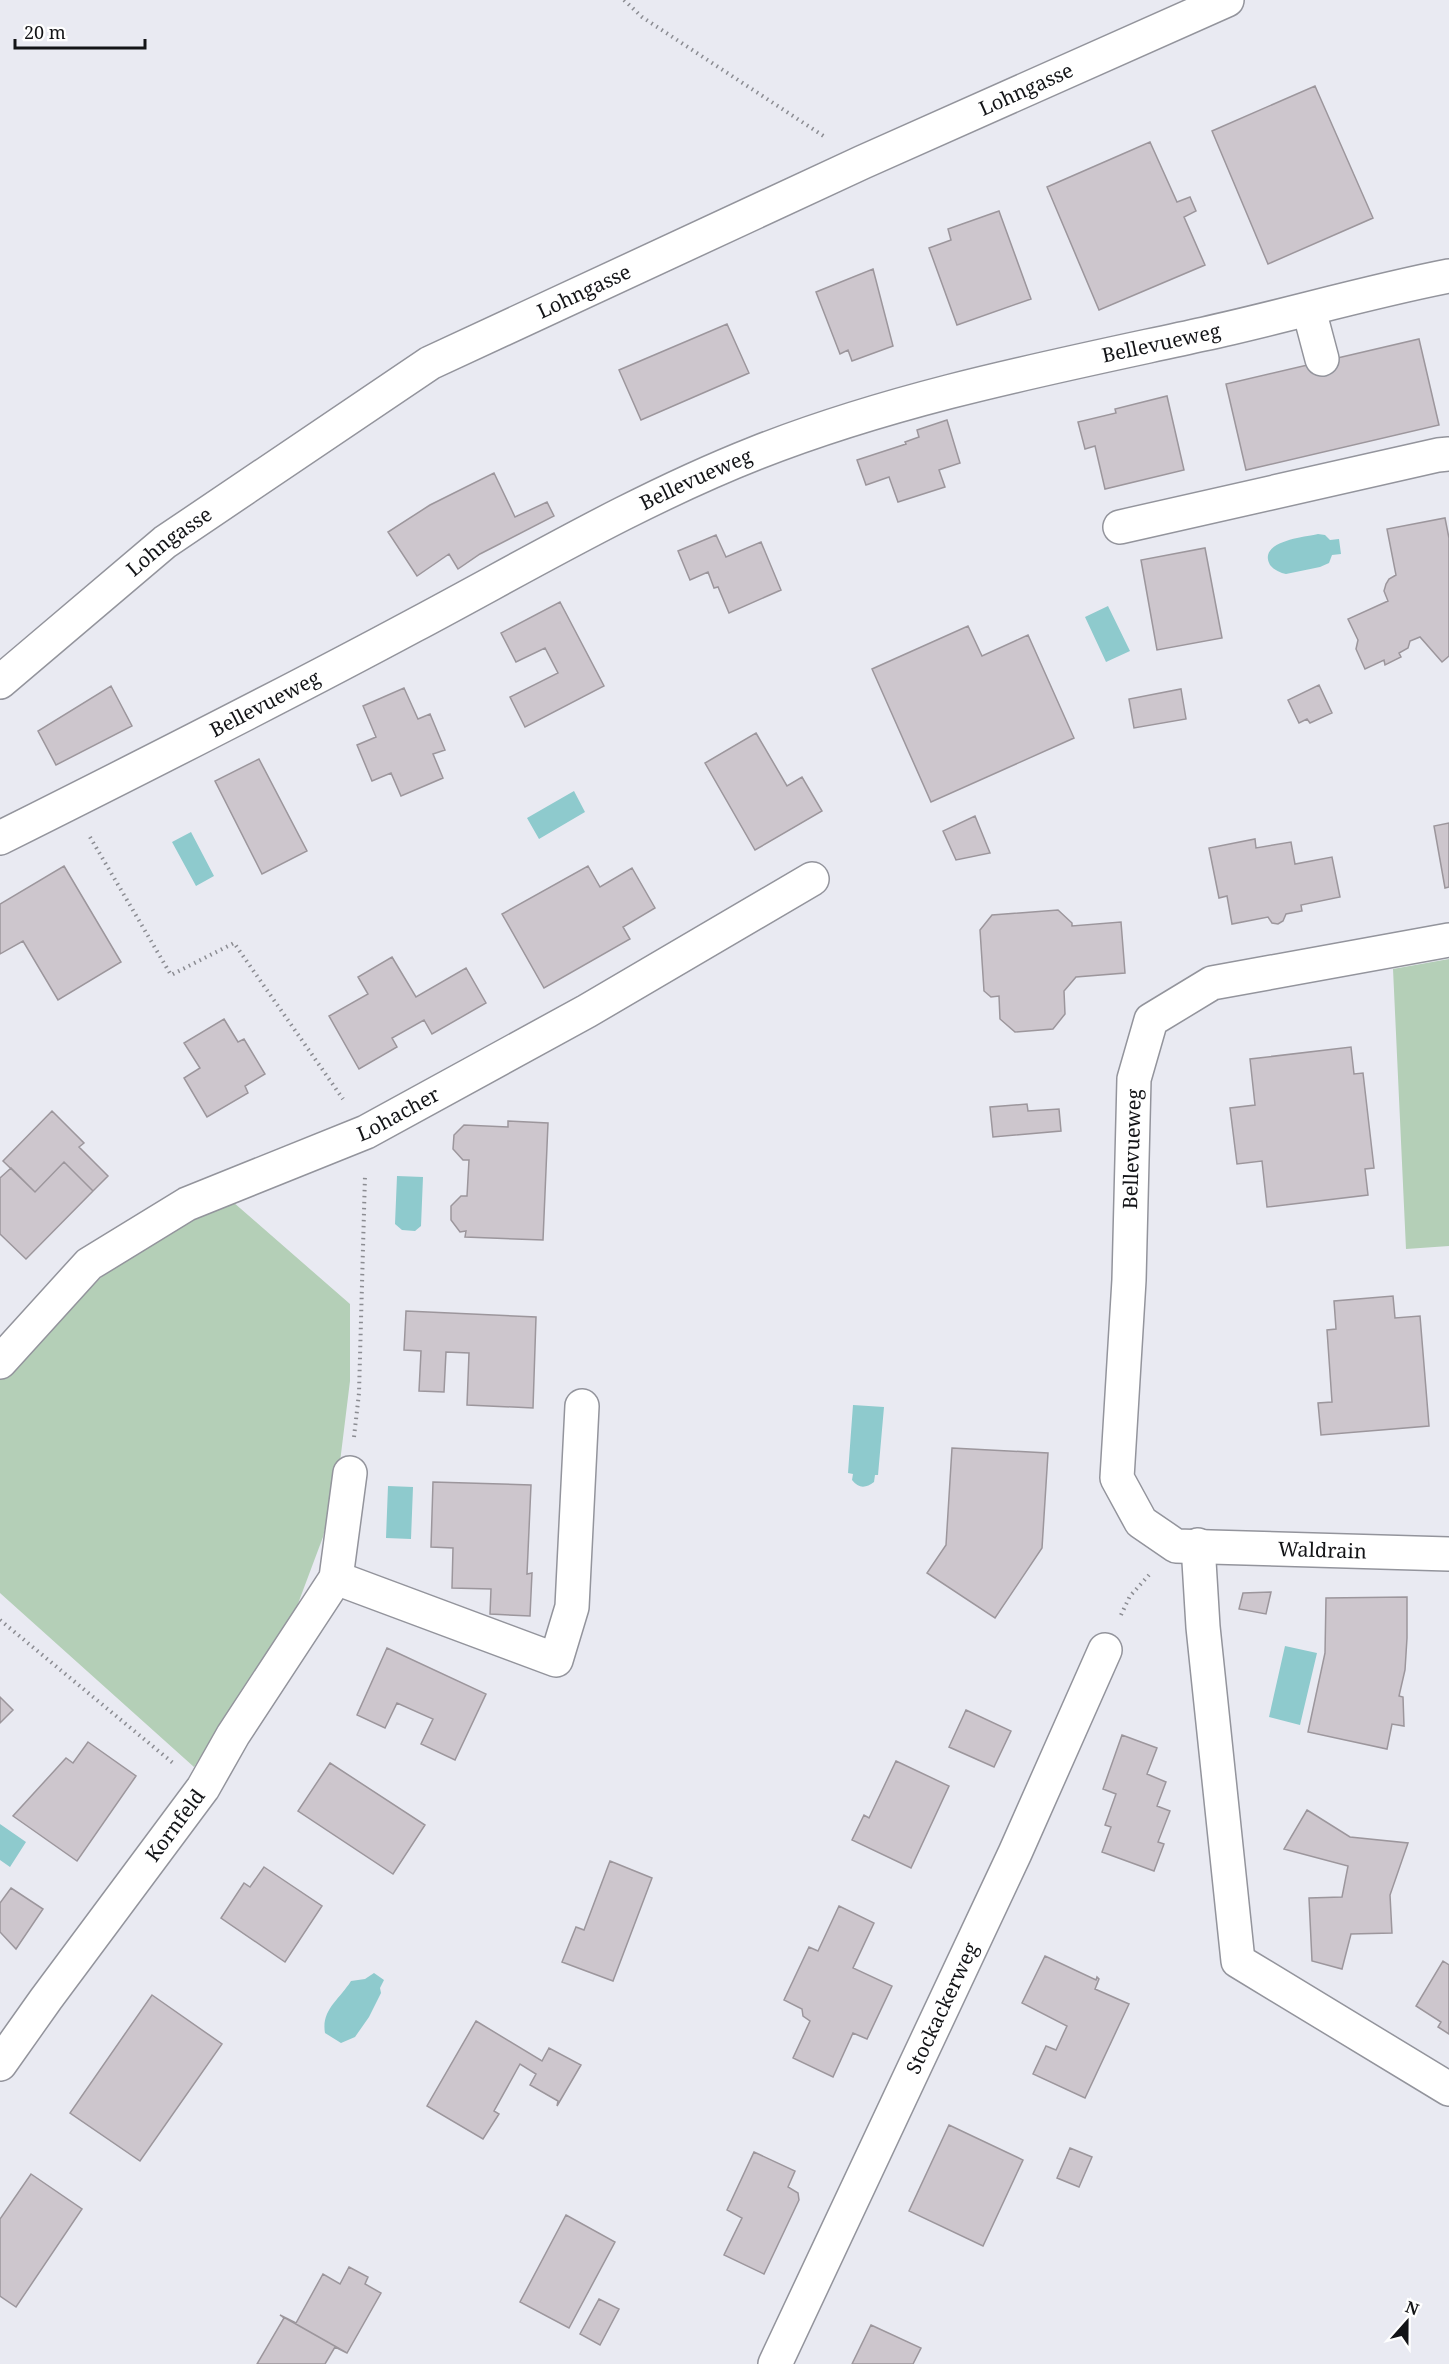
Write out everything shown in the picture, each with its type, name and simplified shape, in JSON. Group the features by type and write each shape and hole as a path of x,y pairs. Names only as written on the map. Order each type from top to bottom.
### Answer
{"street":[{"name":"Lohngasse","path":"0,682 165,542 430,363 863,162 1227,0"},
{"name":"Bellevueweg","path":"0,838 396,635 618,516 758,452 855,418 964,387 1309,310 1406,284 1449,276"},
{"path":"1309,310 1322,359"},
{"path":"1120,527 1438,454 1449,454"},
{"name":"Lohacher","path":"0,1362 89,1264 187,1204 366,1132 587,1011 812,879"},
{"name":"Bellevueweg","path":"1187,1546 1141,1522 1117,1478 1129,1281 1134,1079 1151,1020 1212,983 1449,940"},
{"path":"336,1578 556,1660 572,1607 582,1406"},
{"name":"Kornfeld","path":"0,2064 203,1788 233,1735 336,1578 350,1473"},
{"path":"1187,1546 1203,1627 1238,1961 1449,2089"},
{"name":"Waldrain","path":"1187,1546 1449,1554"},
{"name":"Stockackerweg","path":"775,2364 1015,1853 1105,1650"}],"path":[{"path":"624,0 642,17 863,162"},
{"path":"70,803 171,975 234,943 366,1132 359,1394 350,1473"},
{"path":"1105,1650 1130,1596 1187,1546"},
{"path":"0,1620 203,1788"}],"green space":[{"path":"1449,959 1449,1246 1406,1249 1393,969"},
{"path":"233,1202 350,1304 350,1381 340,1462 323,1537 293,1617 194,1767 0,1593 0,1377 128,1251 163,1225"}],"water":[{"path":"1318,534 1325,535 1330,540 1339,539 1341,554 1332,555 1329,563 1320,567 1286,574 1270,565 1268,557 1270,550 1276,545"},
{"path":"1108,606 1130,651 1106,662 1085,617"},
{"path":"574,791 585,812 539,839 527,818"},
{"path":"191,832 214,876 196,886 172,842"},
{"path":"397,1176 423,1177 421,1226 415,1231 402,1230 395,1224"},
{"path":"853,1405 884,1407 878,1475 875,1475 874,1482 865,1486 857,1485 852,1480 853,1474 848,1473"},
{"path":"388,1486 413,1487 411,1539 386,1538"},
{"path":"1285,1646 1317,1653 1300,1725 1269,1717"},
{"path":"0,1824 26,1842 10,1867 0,1860"},
{"path":"374,1973 384,1980 380,1988 381,1993 369,2017 355,2037 341,2043 325,2033 324,2025 328,2011 351,1981 365,1979"}],"building":[{"path":"1315,86 1373,218 1268,264 1212,131"},
{"path":"1150,142 1177,202 1190,197 1196,211 1184,217 1205,265 1099,310 1047,187"},
{"path":"999,211 1031,299 957,325 929,248 951,240 948,229"},
{"path":"873,269 893,346 852,361 848,350 840,354 816,292"},
{"path":"727,324 749,373 641,420 619,370"},
{"path":"1419,339 1439,425 1246,470 1226,384"},
{"path":"1167,396 1184,470 1105,489 1095,446 1085,449 1078,422 1116,413 1115,409"},
{"path":"947,420 960,463 939,470 945,487 898,502 889,477 866,485 857,460 906,444 905,442 919,437 917,430"},
{"path":"494,473 515,517 547,502 554,516 480,554 458,569 449,554 417,576 388,532 430,505"},
{"path":"1445,518 1449,538 1449,656 1442,662 1420,637 1410,641 1408,648 1399,653 1401,657 1385,665 1384,660 1365,669 1356,649 1358,640 1348,619 1388,601 1384,591 1386,584 1396,575 1387,529"},
{"path":"716,535 726,557 761,542 781,590 729,613 718,587 714,588 708,572 690,580 678,551"},
{"path":"1205,548 1222,638 1157,650 1141,560"},
{"path":"560,602 604,686 525,727 510,697 558,673 545,648 516,662 501,633"},
{"path":"968,626 982,656 1028,635 1074,738 931,802 872,669"},
{"path":"1319,685 1332,713 1310,723 1307,719 1299,723 1288,700"},
{"path":"111,686 132,726 56,765 38,731"},
{"path":"404,688 418,719 430,714 445,750 433,754 443,778 401,796 391,773 372,781 357,745 376,737 363,706"},
{"path":"1181,689 1186,719 1134,728 1129,699"},
{"path":"756,733 787,786 802,777 822,811 755,850 705,763"},
{"path":"259,759 307,851 262,874 215,781"},
{"path":"975,816 990,853 956,860 943,831"},
{"path":"1449,823 1449,887 1445,888 1434,826"},
{"path":"1255,839 1256,848 1291,842 1295,864 1332,857 1340,897 1301,905 1302,911 1286,914 1283,921 1278,924 1272,923 1268,917 1232,924 1227,896 1219,898 1209,848"},
{"path":"64,866 121,962 58,1000 23,941 0,954 0,904"},
{"path":"588,866 600,887 632,868 655,908 623,927 630,939 544,988 502,914"},
{"path":"1058,910 1072,923 1072,926 1121,922 1125,973 1076,977 1064,991 1065,1014 1053,1029 1015,1032 1000,1019 999,996 991,997 984,991 980,930 992,915"},
{"path":"392,957 416,997 466,968 486,1003 432,1034 424,1020 392,1038 397,1047 359,1069 329,1016 368,994 358,977"},
{"path":"224,1019 238,1042 244,1039 265,1074 245,1086 248,1093 207,1117 184,1078 200,1068 184,1043"},
{"path":"1351,1047 1354,1074 1363,1073 1374,1168 1365,1169 1368,1195 1267,1207 1262,1161 1237,1164 1230,1108 1255,1105 1250,1059"},
{"path":"1027,1104 1028,1111 1059,1109 1061,1131 993,1137 990,1107"},
{"path":"52,1111 84,1143 79,1147 108,1176 93,1191 64,1162 35,1192 3,1161"},
{"path":"508,1121 548,1123 543,1240 465,1237 466,1231 460,1232 451,1220 451,1206 461,1196 467,1196 469,1160 463,1160 453,1149 454,1135 464,1125 508,1127"},
{"path":"64,1162 93,1191 26,1259 0,1234 0,1178 11,1168 35,1192"},
{"path":"1393,1296 1395,1318 1420,1316 1429,1426 1321,1435 1318,1403 1332,1402 1327,1330 1336,1329 1334,1301"},
{"path":"406,1311 536,1317 533,1408 467,1405 469,1353 446,1352 444,1392 419,1391 421,1351 404,1350"},
{"path":"952,1448 1048,1453 1042,1548 995,1618 927,1573 946,1545"},
{"path":"433,1482 531,1485 527,1574 532,1573 530,1616 490,1614 491,1589 452,1588 453,1548 431,1547"},
{"path":"1271,1592 1266,1614 1239,1609 1243,1593"},
{"path":"1407,1597 1405,1670 1399,1696 1403,1697 1404,1726 1392,1724 1387,1749 1308,1732 1325,1653 1326,1598"},
{"path":"387,1648 486,1694 455,1760 421,1744 433,1719 397,1703 385,1728 357,1715"},
{"path":"0,1697 13,1710 0,1723"},
{"path":"966,1710 1011,1731 994,1767 949,1747"},
{"path":"1122,1735 1157,1748 1147,1774 1166,1782 1157,1806 1170,1811 1158,1842 1164,1844 1154,1871 1102,1852 1111,1827 1105,1825 1116,1794 1103,1789"},
{"path":"88,1742 136,1776 77,1861 13,1816 66,1758 73,1763"},
{"path":"896,1761 949,1786 911,1868 852,1840 864,1815 869,1818"},
{"path":"330,1763 425,1825 393,1874 298,1811"},
{"path":"1307,1810 1350,1837 1408,1843 1390,1895 1392,1933 1351,1934 1342,1969 1312,1961 1309,1898 1342,1897 1348,1866 1284,1849"},
{"path":"610,1861 652,1878 613,1981 562,1962 576,1927 584,1930"},
{"path":"264,1867 322,1906 285,1962 221,1918 244,1883 250,1887"},
{"path":"11,1888 43,1909 16,1949 0,1932 0,1903"},
{"path":"839,1906 874,1923 853,1968 892,1986 867,2039 853,2033 833,2077 793,2058 810,2021 803,2016 802,2009 784,2000 809,1947 818,1951"},
{"path":"1045,1956 1096,1980 1097,1977 1099,1979 1095,1989 1129,2004 1085,2098 1033,2074 1046,2046 1056,2050 1067,2026 1022,2003"},
{"path":"1443,1961 1449,1965 1449,2034 1438,2027 1441,2022 1416,2006"},
{"path":"152,1995 222,2044 140,2161 70,2113"},
{"path":"476,2021 542,2061 549,2048 581,2065 557,2106 558,2101 530,2085 536,2074 520,2064 494,2111 499,2114 483,2139 427,2106"},
{"path":"949,2125 1023,2160 983,2246 909,2211"},
{"path":"1070,2148 1092,2157 1079,2187 1057,2178"},
{"path":"754,2152 795,2171 788,2187 798,2193 799,2200 764,2274 724,2255 742,2218 727,2210"},
{"path":"31,2174 82,2209 16,2307 0,2296 0,2219"},
{"path":"566,2215 615,2242 569,2328 520,2302"},
{"path":"349,2267 368,2277 365,2284 381,2293 347,2353 280,2315 296,2323 323,2274 340,2284"},
{"path":"599,2299 619,2309 600,2345 580,2334"},
{"path":"280,2315 347,2353 335,2347 325,2364 257,2364 284,2318"},
{"path":"871,2325 921,2348 913,2364 852,2364"}]}
